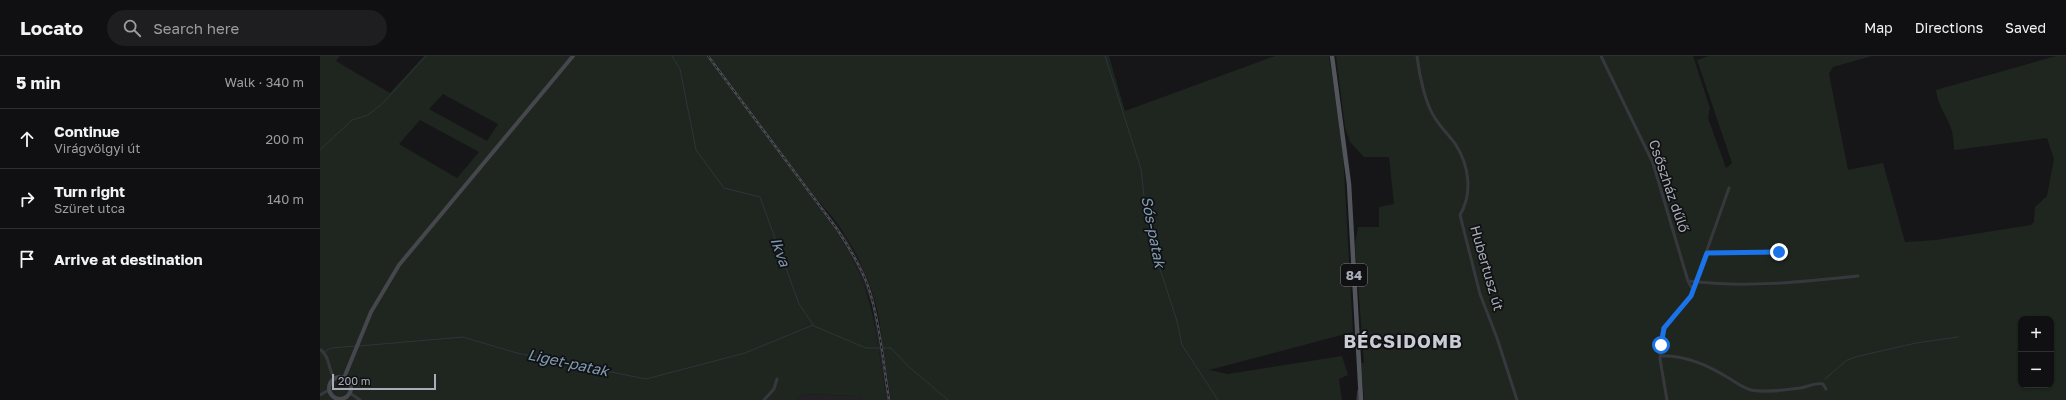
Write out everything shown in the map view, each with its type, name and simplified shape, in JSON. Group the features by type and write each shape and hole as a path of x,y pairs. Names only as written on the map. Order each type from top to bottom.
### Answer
{"main road":[{"path":"344,378 358,342 379,297 399,265 574,56"},
{"name":"84","path":"1332,56 1349,184 1359,390 1361,400"},
{"path":"335,378 344,378 350,384 350,393 345,398 338,400 332,396 329,390 330,384 335,378"}],"street":[{"name":"Hubertusz út","path":"1417,56 1423,86 1431,112 1456,146 1466,166 1468,184 1466,205 1460,215 1480,294 1498,338 1517,400"},
{"name":"Csőszház dűlő","path":"1601,56 1653,163 1688,281 1693,290"},
{"path":"1667,400 1661,356 1661,338 1664,328 1685,304 1697,282 1729,188"},
{"path":"1707,253 1779,252"},
{"path":"1688,281 1708,284 1794,283 1858,276"},
{"path":"323,351 329,360 331,373 335,378"},
{"path":"1661,356 1685,358 1708,365 1748,389 1760,392 1799,388 1819,383 1823,384 1826,389"},
{"path":"764,400 774,389 777,379"},
{"path":"320,394 329,390"},
{"path":"1358,400 1359,390"},
{"path":"350,393 360,400"}],"shaded area":[{"path":"320,56 340,56 336,61 390,93 424,56 1109,56 1125,111 1275,56 1329,56 1343,152 1353,332 1209,370 1228,374 1342,356 1348,375 1339,379 1342,400 891,400 883,350 879,351 887,400 862,400 861,396 801,394 797,400 320,400","holes":["443,94 498,124 487,141 429,109","420,120 479,152 457,178 399,144","817,199 842,231 863,267 876,306 882,346 878,346 870,304 857,269 839,235 814,201"]},
{"path":"1336,56 1693,56 1710,108 1708,118 1726,168 1732,163 1697,60 1709,56 1872,56 1833,67 1829,74 1848,170 1883,163 1905,242 1936,240 2031,225 2034,222 2035,207 2047,196 2054,159 2047,138 1954,150 1952,131 1937,96 1936,90 2056,56 2066,56 2066,400 1364,400 1361,363 1364,363 1355,244 1358,227 1379,227 1379,207 1394,204 1389,157 1364,157 1350,142 1345,127"},
{"path":"817,199 847,239 865,272 874,299 882,346 878,346 872,305 857,267 841,239 814,201"},
{"path":"884,350 891,400 887,400 879,351"},
{"path":"800,394 861,396 862,400 797,400"}],"waterway":[{"path":"320,150 352,120 368,115 382,104 426,56"},
{"name":"Ikva","path":"672,56 680,69 696,150 724,188 760,197 799,304 814,326 866,348 891,348 909,367 948,400"},
{"name":"Sós-patak","path":"1105,56 1141,169 1144,196 1157,260 1177,321 1182,345 1218,400"},
{"name":"Liget-patak","path":"359,346 463,337 517,353 646,379 745,353 813,325"},
{"path":"1825,379 1847,360 1859,356 1916,343 1958,337"},
{"name":"Liget-patak","path":"324,352 331,348 356,346"}],"railway":[{"path":"708,56 837,229 858,263 868,286 876,314 889,400"}],"district":[{"name":"BÉCSIDOMB","path":"1403,342"}],"route":[{"path":"1661,345 1664,328 1691,296 1707,253 1779,252"}]}
